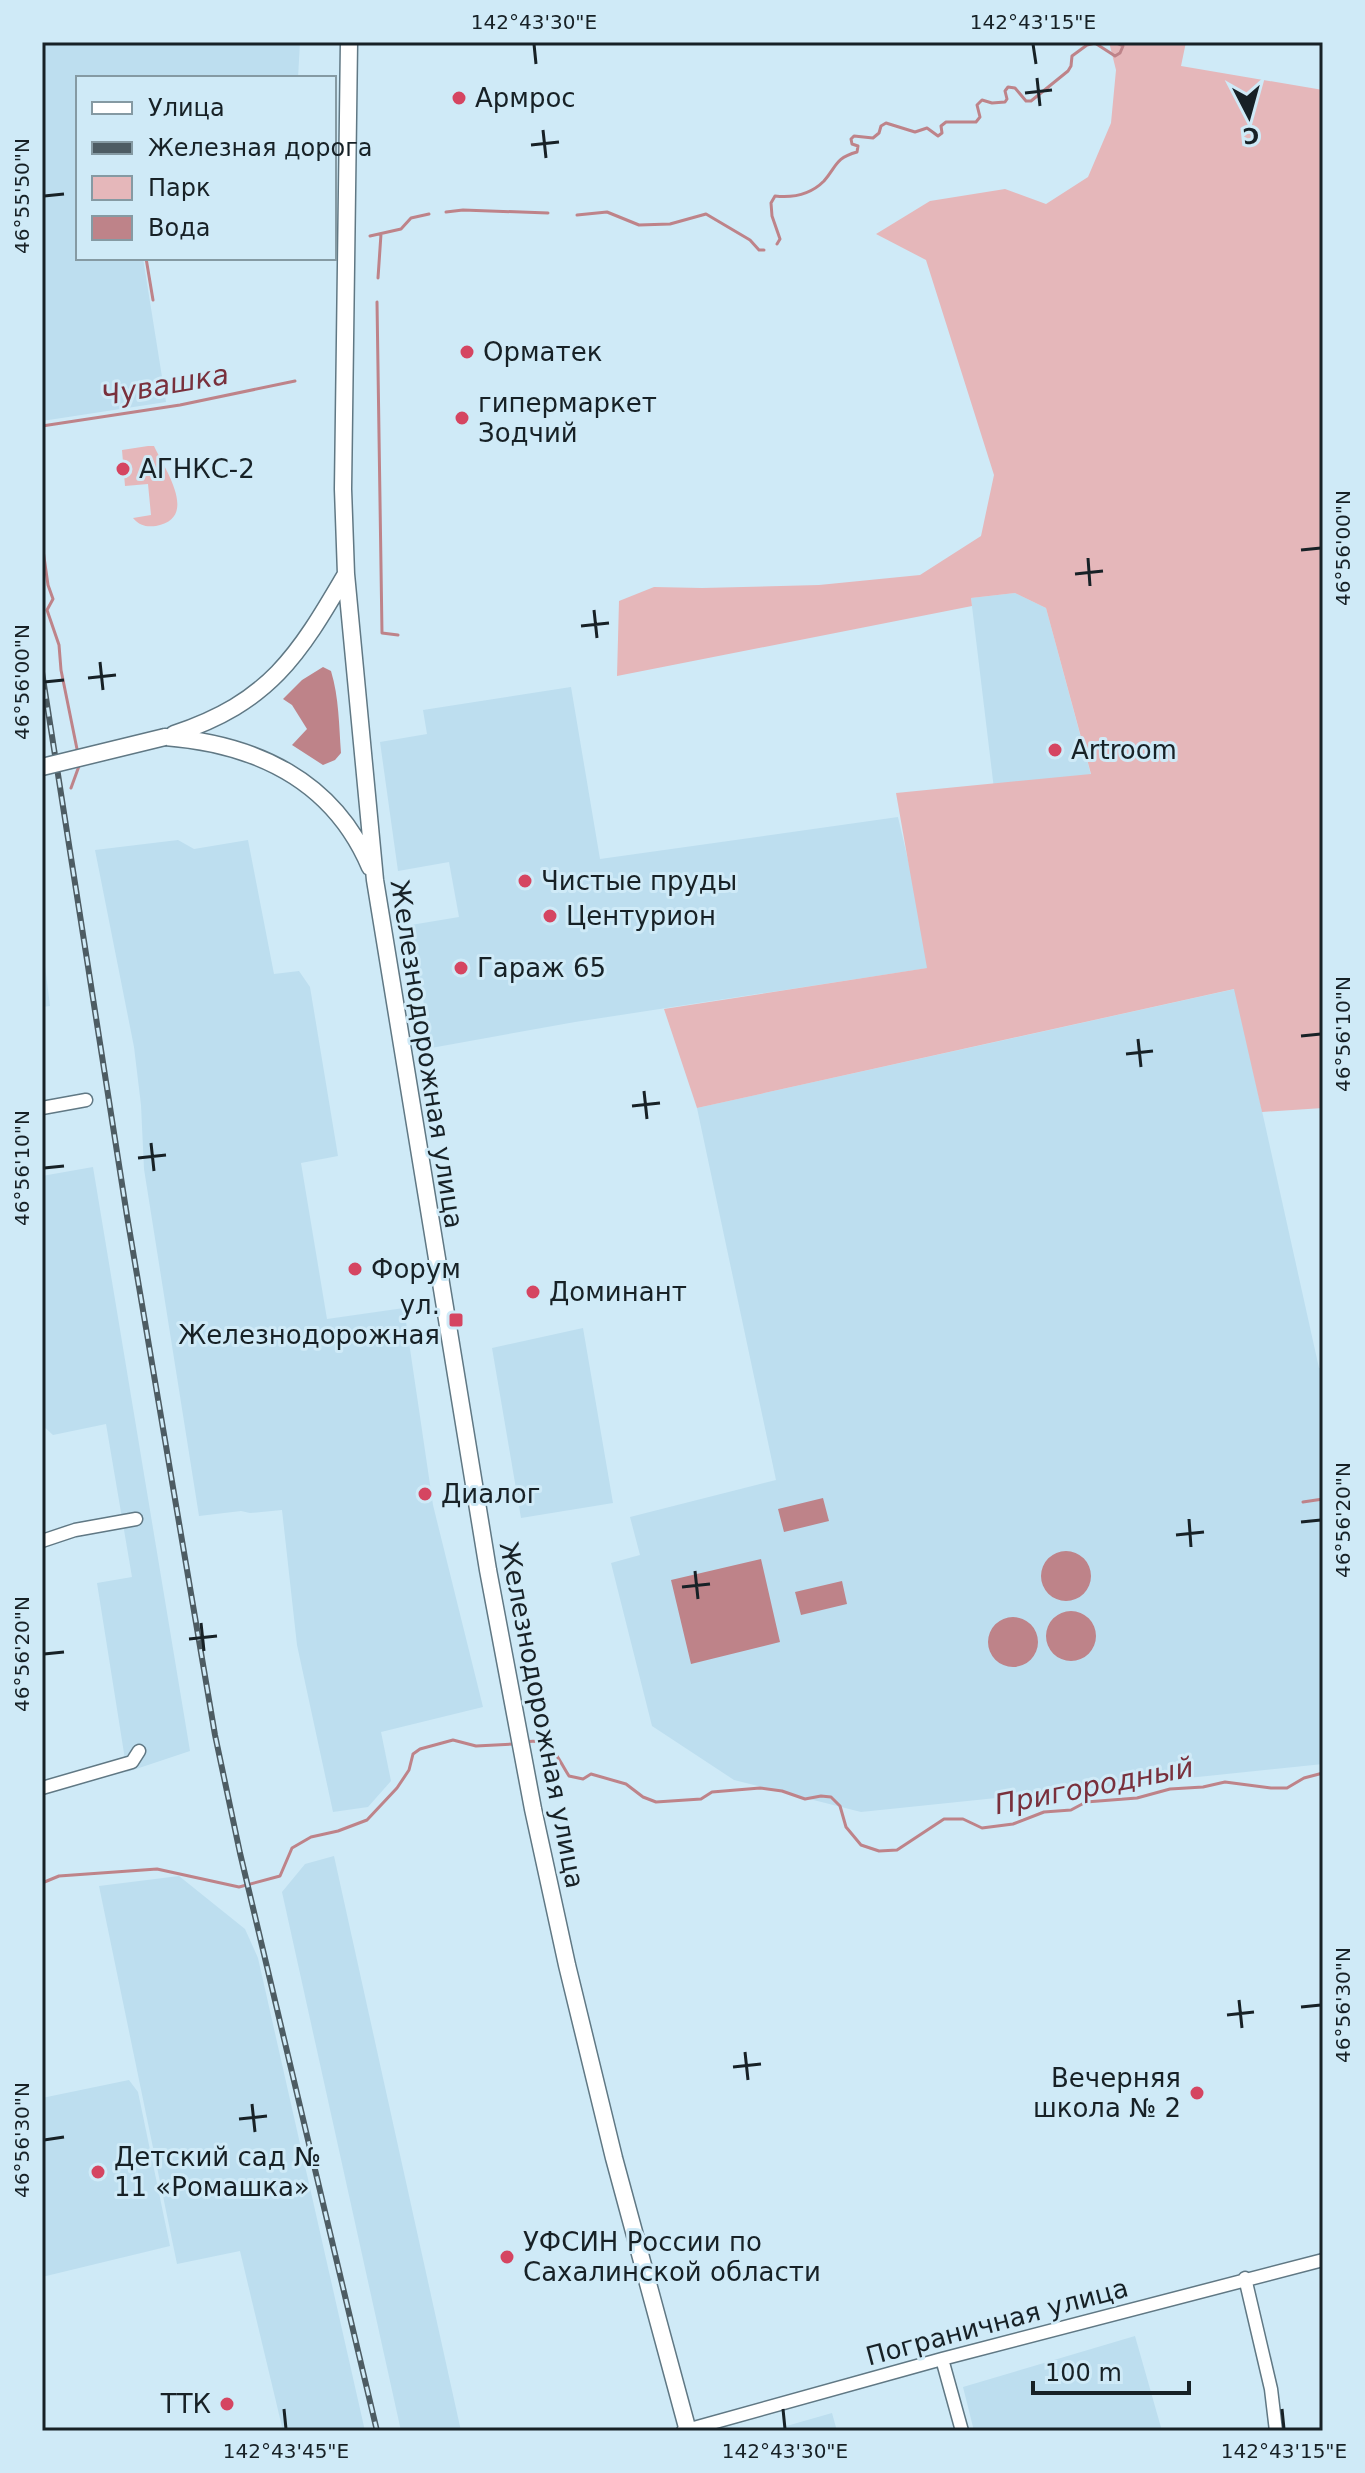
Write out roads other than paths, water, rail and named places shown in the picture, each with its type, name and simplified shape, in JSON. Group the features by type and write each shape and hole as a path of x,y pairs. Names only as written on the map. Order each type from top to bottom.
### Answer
{"main road":[{"name":"Железнодорожная улица","path":"349,42 343,489 346,574 375,880 488,1570 524,1763 567,1965 610,2143 686,2431"},
{"path":"42,767 165,737 201,725 245,701 292,660 346,574"},
{"path":"165,737 201,740 237,748 271,762 291,775 329,805 348,828 375,880"}],"street":[{"path":"42,1108 86,1100"},
{"path":"42,1541 75,1530 136,1519"},
{"path":"42,1788 132,1762 139,1751"},
{"name":"Пограничная улица","path":"686,2431 942,2359 1323,2260"},
{"path":"1245,2278 1271,2389 1276,2431"},
{"path":"942,2359 962,2431"}],"water":[{"path":"323,667 331,671 334,681 341,753 335,760 323,765 292,745 307,729 292,705 283,699 302,680"},
{"path":"823,1498 829,1521 784,1532 778,1509"},
{"path":"1066,1551 1084,1558 1091,1576 1084,1594 1066,1601 1048,1594 1041,1576 1048,1558"},
{"path":"761,1559 780,1642 691,1664 671,1580"},
{"path":"842,1581 847,1604 801,1615 795,1592"},
{"path":"1071,1611 1089,1618 1096,1636 1089,1654 1071,1661 1053,1654 1046,1636 1053,1618"},
{"path":"1013,1617 1031,1624 1038,1642 1031,1660 1013,1667 995,1660 988,1642 995,1624"}],"waterway":[{"name":"Чувашка","path":"777,244 780,239 771,203 775,196 801,194 819,185 840,160 857,152 858,146 852,144 851,139 854,136 873,138 886,123 915,132 927,128 938,136 946,122 976,122 980,117 977,105 982,100 1005,102 1008,87 1015,88 1026,101 1031,101 1068,71 1072,56 1087,45 1095,43 1115,56 1123,46 1114,42"},
{"name":"Чувашка","path":"446,212 548,213"},
{"name":"Чувашка","path":"577,215 607,212 639,225 670,224 706,214 750,240 759,250 764,250"},
{"name":"Чувашка","path":"370,236 401,229 411,218 429,214"},
{"path":"378,278 381,234"},
{"path":"146,260 153,300"},
{"path":"377,302 382,633 398,635"},
{"name":"Чувашка","path":"42,426 180,405 295,381"},
{"name":"Чувашка","path":"42,543 53,599 47,610 59,645 78,754"},
{"name":"Чувашка","path":"71,788 79,766"},
{"path":"1303,1502 1323,1499"},
{"name":"Пригородный","path":"42,1883 59,1876 157,1869 239,1887 280,1876 292,1848 311,1837 367,1820 397,1788 409,1770 413,1754 420,1749 453,1740 476,1746 513,1744"},
{"name":"Пригородный","path":"525,1742 547,1745 569,1776 583,1779 591,1774 626,1784 643,1797 656,1802 701,1799 712,1792 760,1788 805,1799 831,1797 840,1806 846,1827 861,1845 879,1851 897,1850 944,1819 963,1819 982,1828 1013,1824 1044,1812 1071,1810 1086,1802 1137,1798 1170,1789 1225,1782 1287,1788 1304,1778 1323,1773"}],"railway":[{"path":"42,672 127,1216 215,1735 240,1853 377,2431"}],"place":[{"name":"Армрос","path":"459,98"},
{"name":"Орматек","path":"467,352"},
{"name":"гипермаркет Зодчий","path":"462,418"},
{"name":"АГНКС-2","path":"123,469"},
{"name":"Artroom","path":"1055,750"},
{"name":"Чистые пруды","path":"525,881"},
{"name":"Центурион","path":"550,916"},
{"name":"Гараж 65","path":"461,968"},
{"name":"Форум","path":"355,1269"},
{"name":"Доминант","path":"533,1292"},
{"name":"ул. Железнодорожная","path":"456,1320"},
{"name":"Диалог","path":"425,1494"},
{"name":"Вечерняя школа № 2","path":"1197,2093"},
{"name":"Детский сад № 11 «Ромашка»","path":"98,2172"},
{"name":"УФСИН России по Сахалинской области","path":"507,2257"},
{"name":"ТТК","path":"227,2404"}]}
